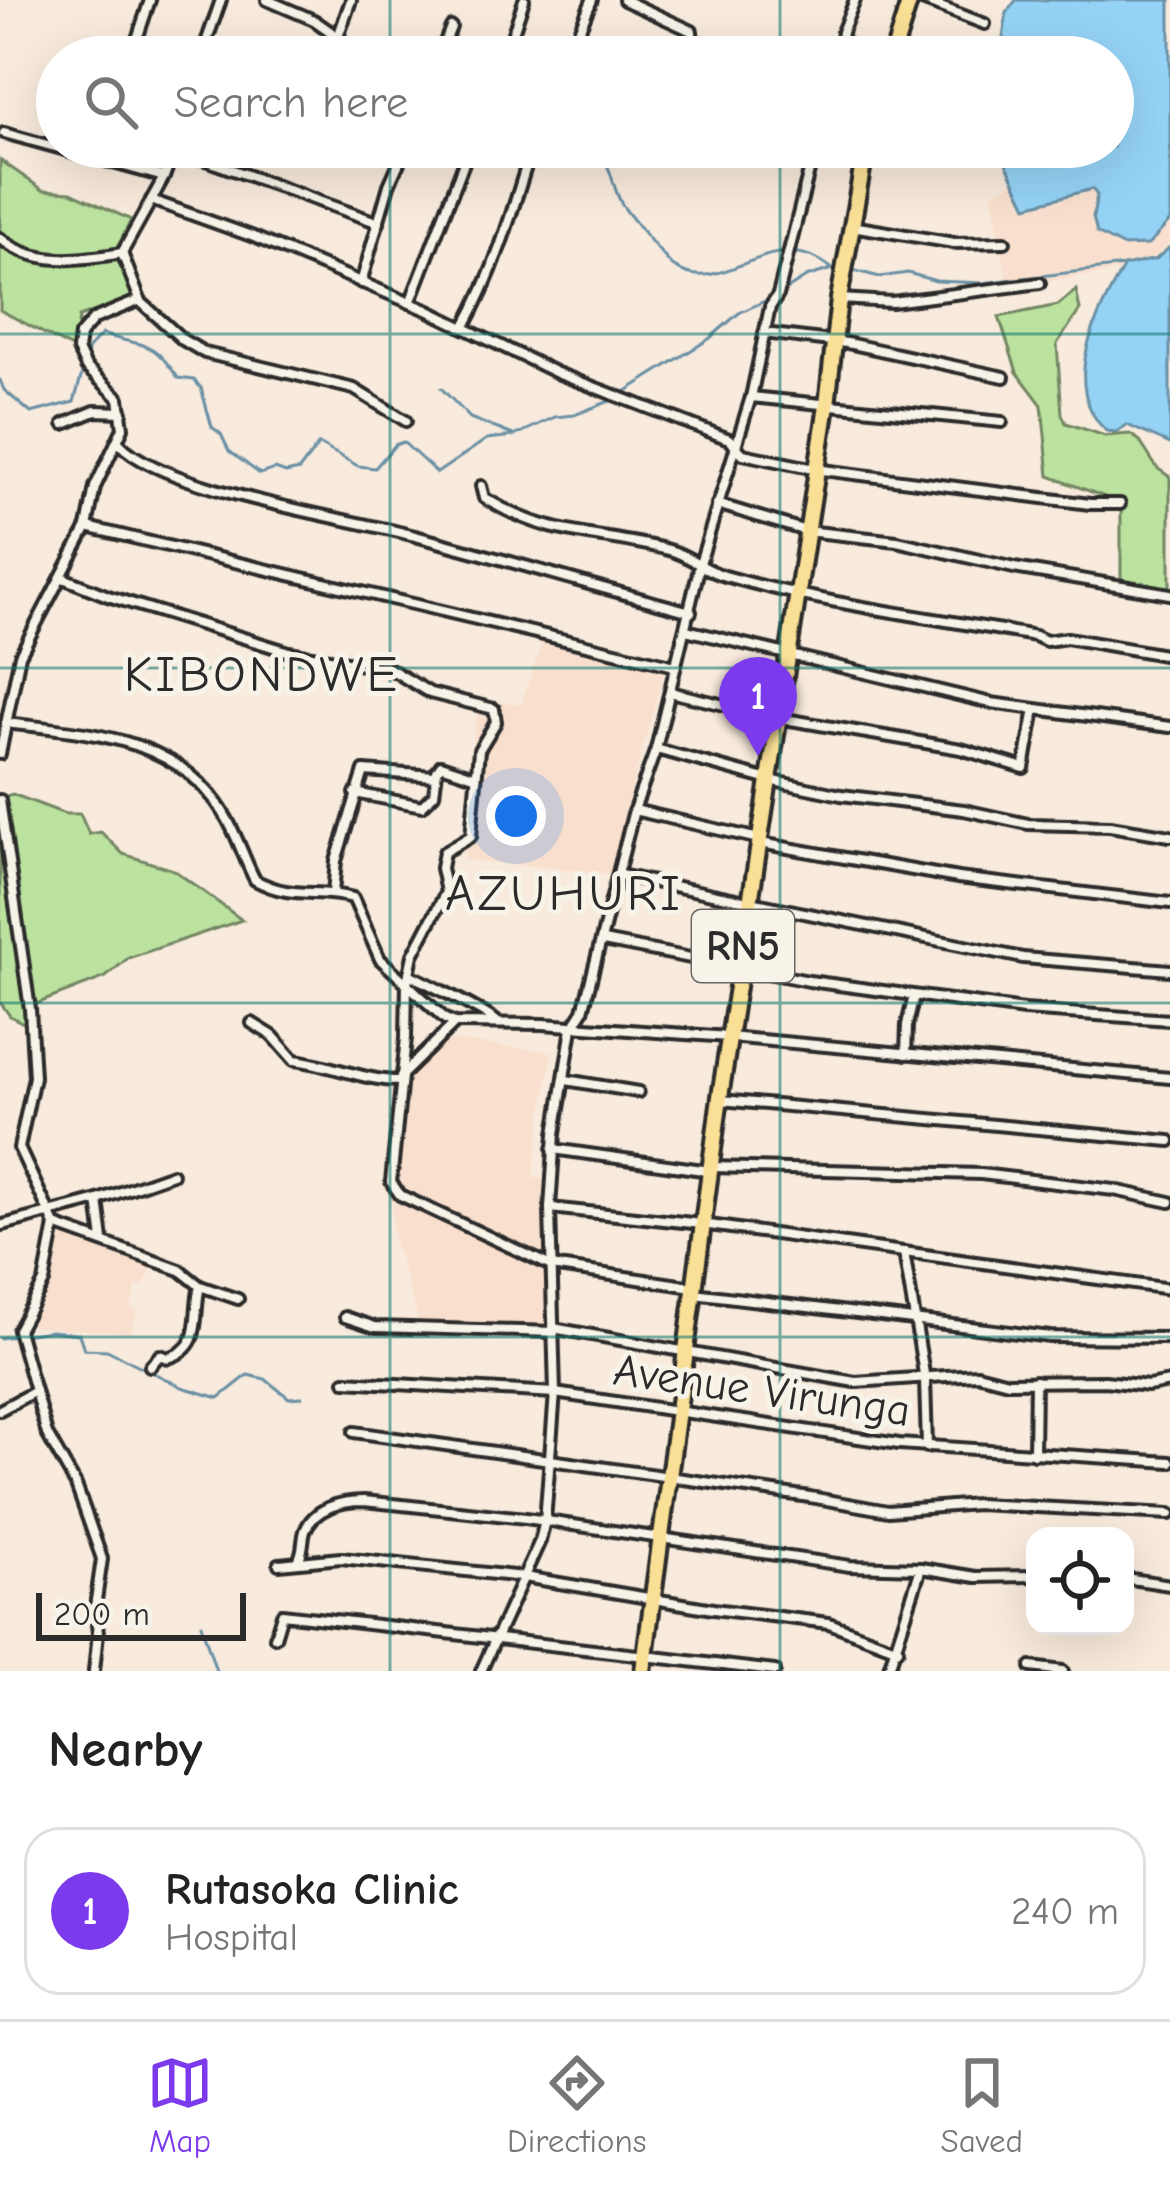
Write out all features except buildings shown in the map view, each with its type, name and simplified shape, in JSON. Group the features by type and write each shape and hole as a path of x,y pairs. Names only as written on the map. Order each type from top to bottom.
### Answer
{"highway":[{"path":"899,36 910,0"},
{"name":"RN5","path":"644,1665 729,1037 861,168"}],"street":[{"path":"138,36 150,0"},
{"path":"208,36 221,0"},
{"path":"267,0 314,20 337,36"},
{"path":"338,36 351,0"},
{"path":"512,36 524,0"},
{"path":"577,36 592,0"},
{"path":"624,0 692,31 692,36"},
{"path":"841,36 855,0"},
{"path":"922,0 985,24"},
{"path":"447,36 451,27"},
{"path":"4,133 36,142"},
{"path":"131,168 164,177"},
{"path":"167,168 122,253 140,300 183,340 205,353 354,389 406,421"},
{"path":"229,168 379,223"},
{"path":"361,283 397,168"},
{"path":"410,303 462,168"},
{"path":"464,328 491,271 525,168"},
{"path":"481,1671 545,1521 555,1393 550,1208 572,1028 583,1011 603,941 634,810 656,749 717,504 751,397 764,333 811,168"},
{"path":"151,200 410,303 557,374 729,439 743,454 815,469 1120,504"},
{"path":"851,225 954,243 1004,242"},
{"path":"0,238 10,247 49,260 122,253"},
{"path":"839,299 892,302 1040,283"},
{"path":"0,754 4,707 20,656 87,527 95,487 119,443 119,398 86,367 78,344 88,322 140,300"},
{"path":"764,333 834,342 1004,377"},
{"path":"751,397 1002,422"},
{"path":"64,424 95,412 122,412"},
{"path":"119,443 140,460 244,499 418,536 691,612"},
{"path":"481,487 484,498 527,522 689,555 701,569 797,594 1046,641 1067,638 1170,656"},
{"path":"717,504 806,531 897,542 1014,568 1170,594"},
{"path":"87,527 675,666"},
{"path":"63,578 289,652 392,670 430,693 494,709 496,722 478,750 471,836 444,853 441,868 446,892 419,941 408,979 391,1182 400,1195 550,1266 1050,1337 1170,1338"},
{"path":"686,630 991,703 1170,727"},
{"path":"670,692 779,718 961,749 1024,768 1035,709"},
{"path":"6,723 140,743 173,760 220,807 255,880 277,892 353,898 380,958 454,1023 729,1037 1170,1078"},
{"path":"656,749 769,781 841,795 964,810 1009,821 1110,826 1170,836"},
{"path":"355,793 422,806 434,794 439,767 446,764 474,776"},
{"path":"333,893 333,873 366,769 435,776"},
{"path":"0,800 30,1009 34,1077 19,1148 55,1225 44,1282 19,1334 47,1434 76,1485 102,1559 94,1671"},
{"path":"634,810 759,841 958,878 1170,903"},
{"path":"620,875 1023,958 1170,970"},
{"path":"603,941 739,970 914,996 1024,1010 1170,1020"},
{"path":"408,979 488,1012 498,1023"},
{"path":"906,1054 914,996"},
{"path":"252,1023 274,1036 294,1060 328,1064 377,1080 401,1078 454,1023"},
{"path":"566,1080 638,1092"},
{"path":"720,1100 1170,1141"},
{"path":"554,1149 710,1169 981,1174 1114,1190 1170,1202"},
{"path":"4,1225 53,1214 172,1174"},
{"path":"98,1200 103,1241"},
{"path":"550,1208 702,1224 1170,1289"},
{"path":"55,1225 180,1270 200,1286 238,1299"},
{"path":"904,1251 925,1380 928,1447"},
{"path":"150,1366 160,1354 168,1358 181,1354 192,1342 198,1328 200,1286"},
{"path":"345,1317 375,1327 554,1330 855,1382 977,1374 1008,1382 1105,1381 1148,1386 1170,1382"},
{"name":"Avenue Virunga","path":"345,1381 555,1393 928,1447 1170,1462"},
{"path":"1034,1381 1034,1454"},
{"path":"0,1410 34,1391"},
{"path":"354,1432 888,1511 977,1504 1170,1514"},
{"path":"299,1559 311,1522 327,1508 344,1502 545,1521 850,1566 921,1568 976,1577 1026,1576"},
{"path":"279,1564 299,1559 365,1560 524,1577 829,1623 898,1648"},
{"path":"888,1671 921,1568"},
{"path":"1134,1580 1170,1586"},
{"path":"275,1637 282,1614 497,1636 644,1665 775,1671"},
{"path":"1031,1667 1063,1671"}],"shaded area":[{"path":"1015,182 1028,206 1089,188 1097,195 1094,224 1148,245 1170,221 1170,248 1129,270 1005,287 992,194"},
{"path":"544,637 666,665 612,874 464,860 478,702 521,704"},
{"path":"439,1039 552,1052 533,1176 547,1181 548,1330 420,1325 393,1237 392,1200 384,1188 391,1086"},
{"path":"61,1229 154,1264 143,1286 136,1286 131,1308 137,1311 131,1333 22,1326 42,1295"}],"green space":[{"path":"0,160 43,190 71,192 131,220 117,248 133,297 79,317 75,350 0,310"},
{"path":"1076,290 1080,310 1057,344 1062,414 1066,423 1105,436 1130,434 1170,477 1170,589 1121,579 1121,503 1049,476 1042,405 1017,372 999,317 1058,305"},
{"path":"12,794 65,814 80,814 89,834 101,832 123,854 174,870 242,920 128,958 106,977 36,1004 27,1025 10,1016 0,1002 0,798"}],"water":[{"path":"1016,0 1170,0 1170,221 1148,245 1122,246 1097,233 1093,217 1097,195 1092,189 1027,206 1008,168 1134,168 1134,36 1003,36 1007,12"},
{"path":"1170,247 1170,444 1127,425 1116,432 1106,431 1092,412 1084,370 1094,326 1124,266 1156,259"}],"waterway":[{"path":"609,168 624,207 674,267 693,275 711,274 788,252 831,268"},
{"path":"852,270 880,277 908,273 936,281 982,283 1124,266"},
{"path":"779,294 806,277 832,269"},
{"path":"623,393 709,339 739,313 771,298"},
{"path":"85,361 102,334 153,350 178,378 194,380 201,388 212,427 229,451 260,474 299,470 319,444 358,466 375,468 403,442 437,473 487,439 514,436 555,417 615,399"},
{"path":"0,380 4,390 31,413 74,402 83,370"},
{"path":"441,388 470,418 513,435"},
{"path":"0,1338 51,1331 79,1334 84,1349 107,1350 182,1387 219,1398 248,1375 265,1379 289,1398 302,1397"},
{"path":"201,1624 216,1671"}],"place":[{"name":"Rutasoka Clinic","path":"758,756"}],"district":[{"name":"KIBONDWE","path":"262,674"},
{"name":"AZUHURI","path":"564,893"}]}
